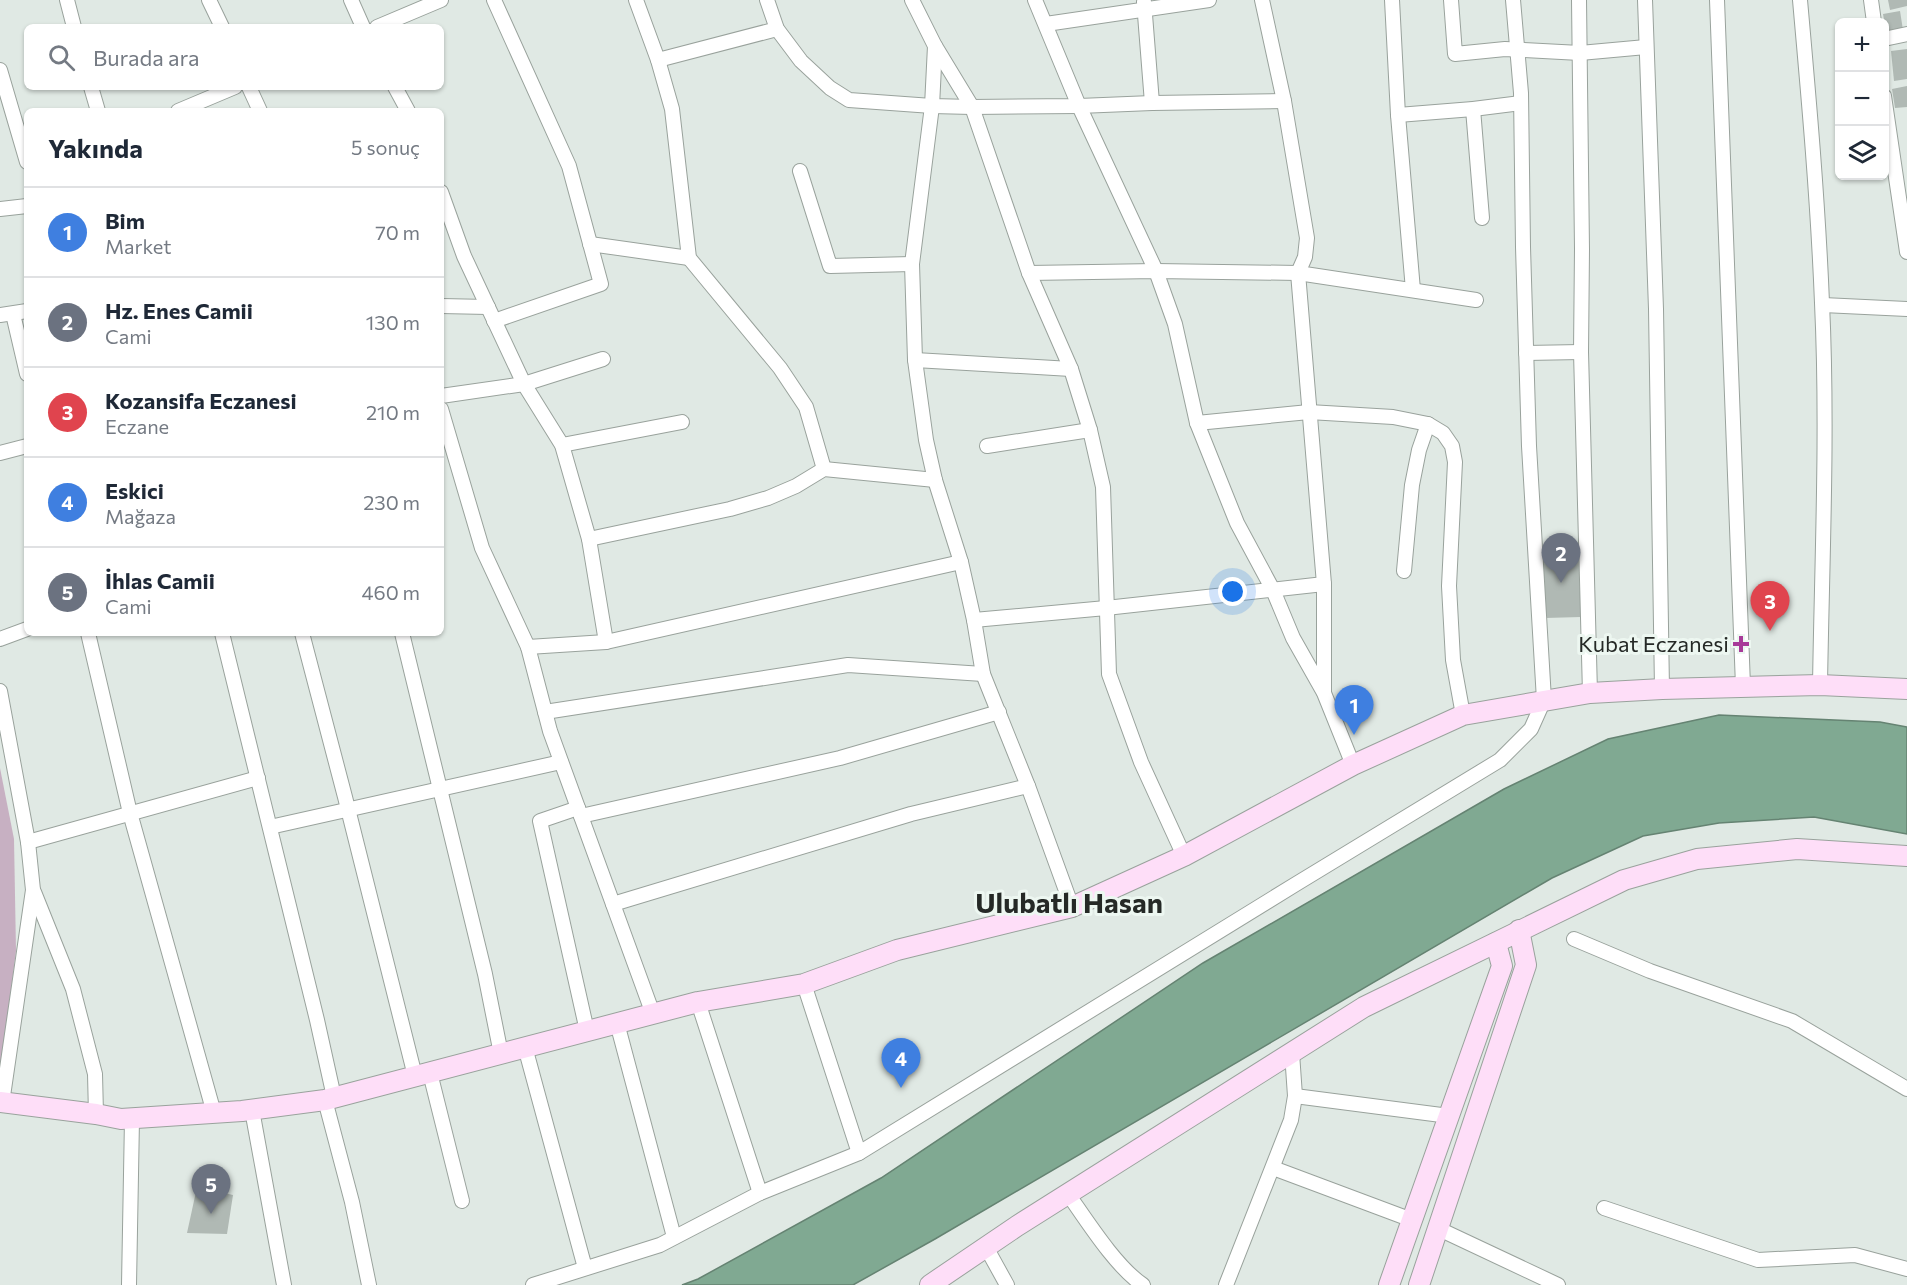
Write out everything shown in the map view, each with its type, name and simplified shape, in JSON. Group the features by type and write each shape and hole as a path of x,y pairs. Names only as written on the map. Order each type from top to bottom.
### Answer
{"main road":[{"path":"1,1103 132,1119 252,1110 330,1099 698,1002 804,984 897,950 1072,907 1184,856 1353,765 1463,715 1590,693 1820,685 1907,689"},
{"path":"930,1285 1068,1194 1364,1007 1624,880 1696,859 1797,849 1907,856"},
{"path":"1419,1285 1526,965 1520,930"},
{"path":"1389,1285 1502,966 1496,943"}],"street":[{"path":"67,0 73,24"},
{"path":"209,0 221,24"},
{"path":"351,0 362,24"},
{"path":"384,24 441,0"},
{"path":"494,0 569,166 601,284 494,321"},
{"path":"636,0 658,60 672,109 689,258 780,368 806,407 824,469"},
{"path":"767,0 777,29 801,61 830,88 849,100 972,107 1284,101"},
{"path":"912,0 935,46 972,107 1029,273 1071,369 1090,430 1103,487 1109,674 1141,762 1184,856"},
{"path":"1035,0 1079,106 1156,271 1175,324 1197,423 1237,523 1273,590 1293,638 1324,693 1353,765"},
{"path":"1046,24 1144,5 1209,0"},
{"path":"1262,0 1284,101 1306,238 1305,257 1298,273 1324,584 1324,693"},
{"path":"1392,0 1398,115 1413,290"},
{"path":"1451,0 1455,54 1505,49 1580,53 1646,48"},
{"path":"533,1285 660,1245 760,1192 860,1153 1500,760 1531,729 1544,700 1529,446 1521,103 1513,0"},
{"path":"1580,0 1581,352 1590,693"},
{"path":"1645,0 1655,297 1662,689"},
{"path":"1717,0 1743,686"},
{"path":"1800,0 1822,305 1824,428 1820,685"},
{"path":"1871,0 1873,18"},
{"path":"1144,5 1152,103"},
{"path":"658,60 777,29"},
{"path":"1889,38 1907,34"},
{"path":"935,46 932,106 912,264 915,360 926,440 935,480 961,562 983,674 1028,786 1072,907"},
{"path":"0,70 24,152"},
{"path":"92,90 97,108"},
{"path":"185,108 228,90"},
{"path":"250,90 260,108"},
{"path":"397,90 406,108"},
{"path":"1398,115 1521,103"},
{"path":"1473,109 1482,218"},
{"path":"1889,121 1902,185 1907,252"},
{"path":"800,171 830,266 912,264"},
{"path":"444,200 464,256 524,384 562,445 589,538 606,642"},
{"path":"0,209 24,206"},
{"path":"590,244 689,258"},
{"path":"1029,273 1156,271 1298,273 1476,300"},
{"path":"1822,305 1907,309"},
{"path":"444,306 488,307"},
{"path":"24,311 6,314 24,365"},
{"path":"1527,353 1581,352"},
{"path":"444,396 524,384 603,359"},
{"path":"915,360 1071,369"},
{"path":"1197,423 1309,412 1393,417 1428,424 1443,433 1452,446 1455,462 1449,586 1453,660 1463,715"},
{"path":"444,419 482,548 528,647 561,762 653,1014"},
{"path":"562,445 682,422"},
{"path":"1404,571 1412,485 1419,450 1428,424"},
{"path":"987,446 1090,430"},
{"path":"0,453 24,447"},
{"path":"589,538 730,509 796,486 824,469 935,480"},
{"path":"528,647 606,642 961,562"},
{"path":"974,620 1324,584"},
{"path":"0,639 24,630"},
{"path":"89,636 130,813 214,1113"},
{"path":"223,636 317,1020 330,1099 369,1285"},
{"path":"303,636 348,809 422,1074 462,1201"},
{"path":"403,636 485,974 501,1054"},
{"path":"545,712 848,665 983,674"},
{"path":"0,691 28,842 33,890 1,1103"},
{"path":"587,1031 540,821 840,758 999,712"},
{"path":"270,827 561,762"},
{"path":"28,842 258,778"},
{"path":"613,904 911,814 1028,786"},
{"path":"33,890 73,989 95,1074 96,1114"},
{"path":"1574,939 1650,971 1792,1021 1907,1089"},
{"path":"804,984 860,1153"},
{"path":"698,1002 760,1192"},
{"path":"617,1023 674,1237"},
{"path":"525,1047 585,1268"},
{"path":"1226,1285 1291,1120 1295,1096 1292,1053"},
{"path":"1295,1096 1449,1116"},
{"path":"252,1110 284,1285"},
{"path":"129,1285 132,1119"},
{"path":"1273,1168 1412,1220"},
{"path":"1068,1194 1107,1247 1143,1285"},
{"path":"1604,1208 1758,1260 1855,1255 1907,1269"},
{"path":"1439,1229 1558,1285"},
{"path":"986,1247 1007,1285"}],"shaded area":[{"path":"1719,715 1880,722 1907,727 1907,834 1814,817 1719,823 1643,836 1552,878 853,1285 682,1285 698,1279 881,1178 1203,963 1504,789 1608,739"},
{"path":"0,768 14,839 16,951 0,1074"}],"building":[{"path":"1888,0 1907,0 1907,6 1890,10"},
{"path":"1900,11 1903,30 1889,32 1889,18 1884,18 1883,14"},
{"path":"1907,49 1907,79 1894,81 1891,51"},
{"path":"1907,86 1907,107 1895,108 1892,89"},
{"path":"1578,548 1581,617 1545,618 1542,549"},
{"path":"197,1187 233,1195 227,1234 187,1233"}],"place":[{"name":"Hz. Enes Camii","path":"1561,583"},
{"name":"Kozansifa Eczanesi","path":"1770,631"},
{"name":"Kubat Eczanesi","path":"1741,644"},
{"name":"Bim","path":"1354,735"},
{"name":"Eskici","path":"901,1088"},
{"name":"İhlas Camii","path":"211,1214"}],"district":[{"name":"Ulubatlı Hasan","path":"1069,903"}]}
